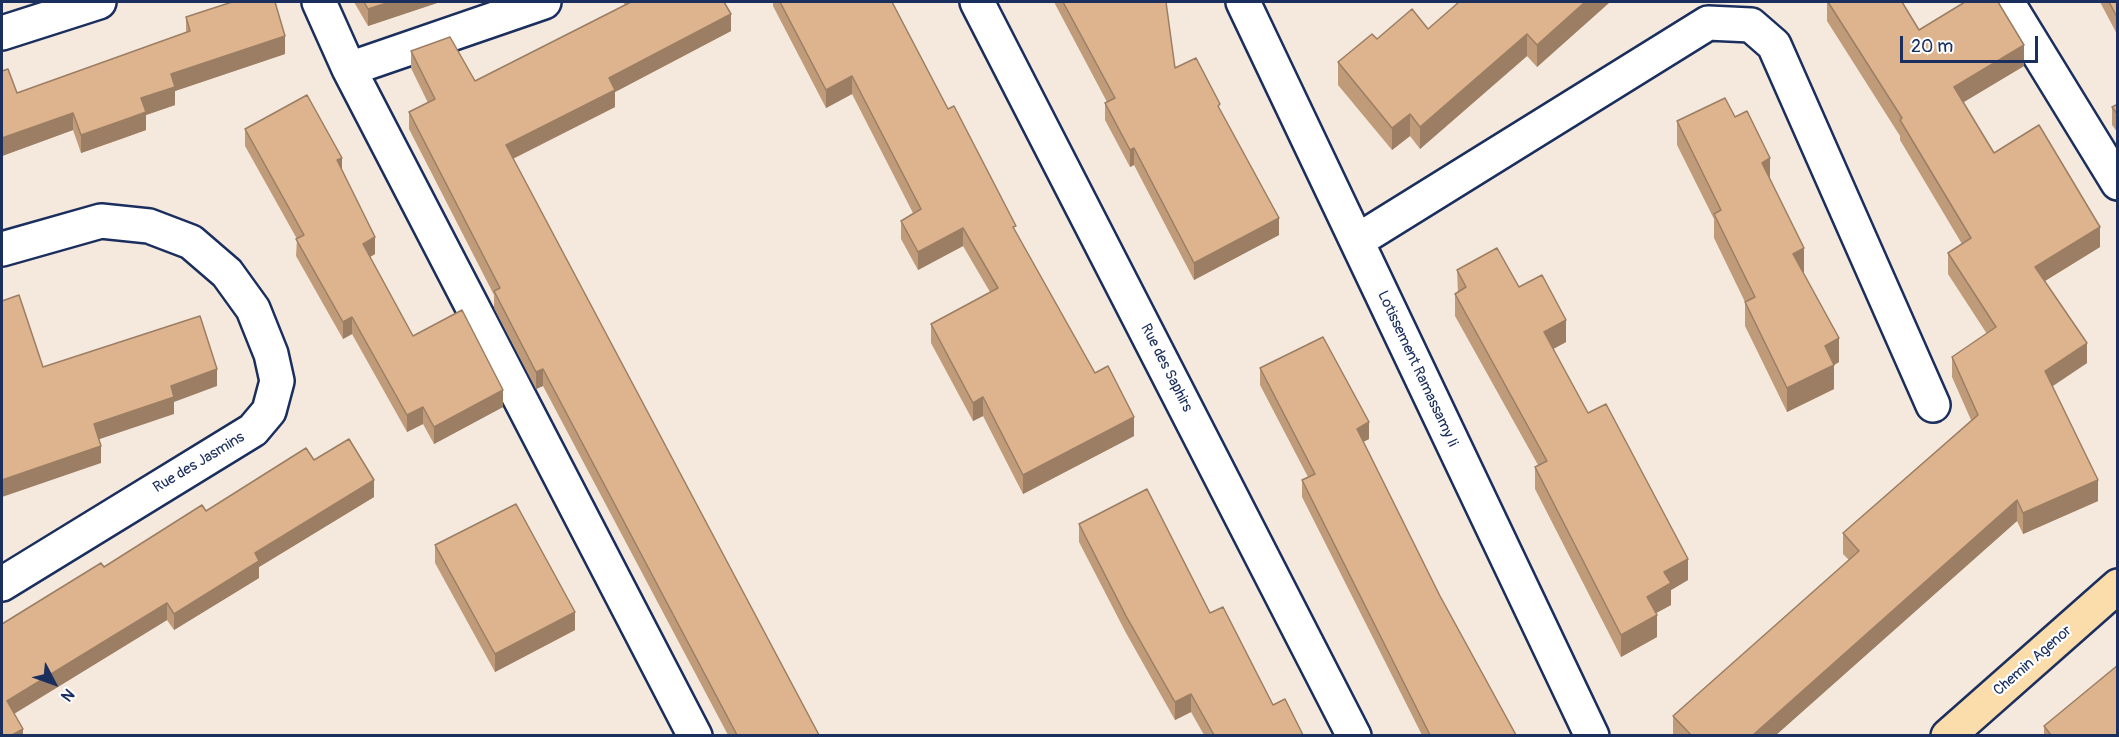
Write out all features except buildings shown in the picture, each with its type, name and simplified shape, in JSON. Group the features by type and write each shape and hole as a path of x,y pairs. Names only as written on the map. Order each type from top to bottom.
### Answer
{"main road":[{"name":"Chemin Agenor","path":"1948,735 2118,586"}],"street":[{"path":"2,33 99,2"},
{"path":"319,2 349,69 695,735"},
{"path":"349,69 544,2"},
{"name":"Rue des Saphirs","path":"977,2 1354,735"},
{"name":"Lotissement Ramassamy Ii","path":"1243,2 1592,735"},
{"path":"2007,2 2118,183"},
{"path":"1357,241 1708,23 1751,25 1774,45 1933,405"},
{"name":"Rue des Jasmins","path":"2,249 101,221 149,226 191,242 227,273 253,309 271,354 277,381 269,411 253,430 2,584"}]}
